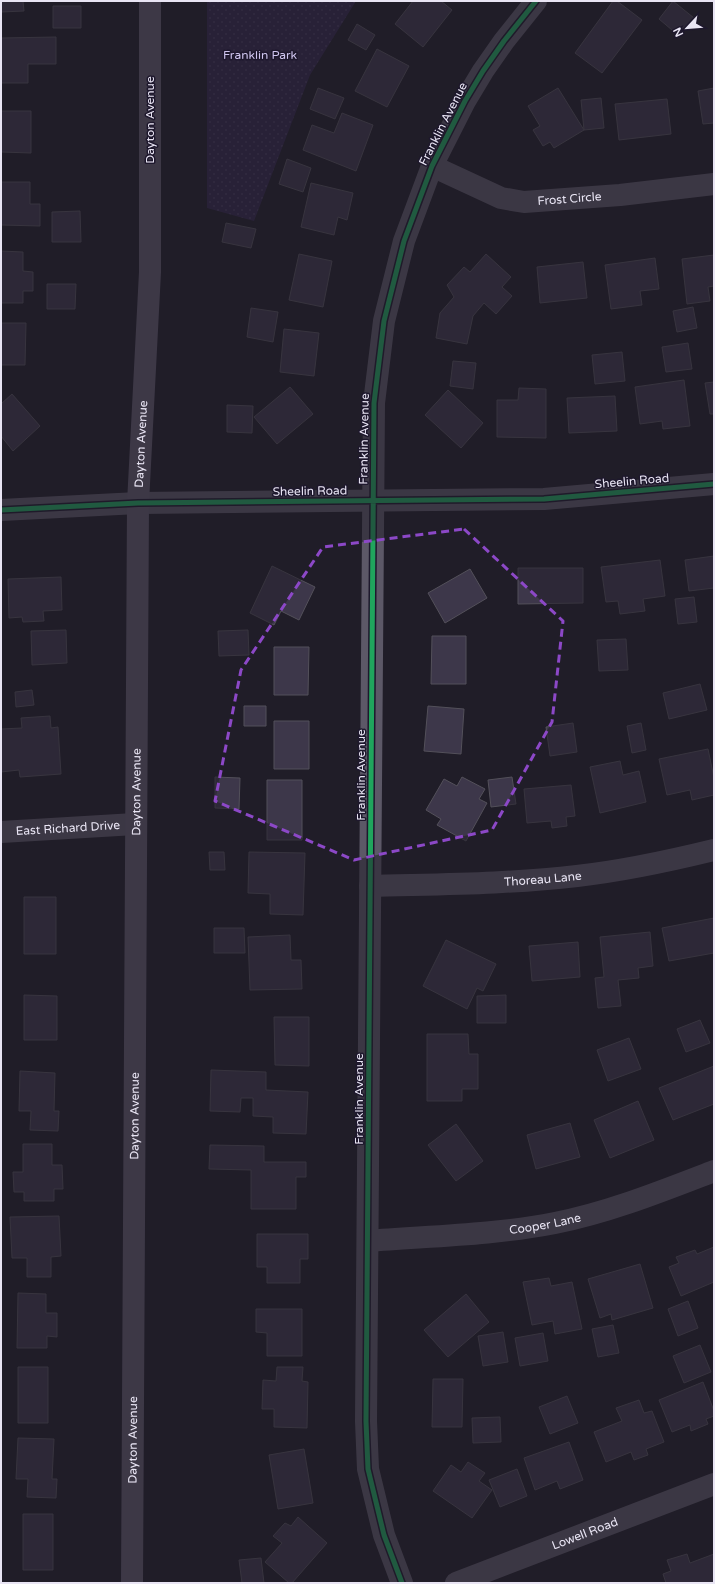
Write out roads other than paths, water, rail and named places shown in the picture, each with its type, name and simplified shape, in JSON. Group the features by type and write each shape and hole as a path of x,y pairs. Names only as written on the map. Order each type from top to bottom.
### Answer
{"main road":[{"name":"Dayton Avenue","path":"132,1583 135,824 138,503 150,272 150,1"}],"street":[{"name":"Franklin Avenue","path":"402,1583 384,1536 368,1469 366,1421 372,500 374,403 384,321 404,241 432,166 465,101 483,71 504,41 536,1"},
{"name":"Frost Circle","path":"432,166 501,198 524,202 620,196 714,184"},
{"name":"Sheelin Road","path":"1,510 138,503 372,500 544,500 714,484"},
{"name":"East Richard Drive","path":"1,832 135,824"},
{"name":"Thoreau Lane","path":"370,886 503,882 576,876 666,861 714,850"},
{"name":"Cooper Lane","path":"368,1241 502,1231 554,1223 586,1216 638,1199 714,1171"},
{"name":"Lowell Road","path":"456,1583 714,1484"}],"park label":[{"name":"Franklin Park","path":"260,55"}]}
